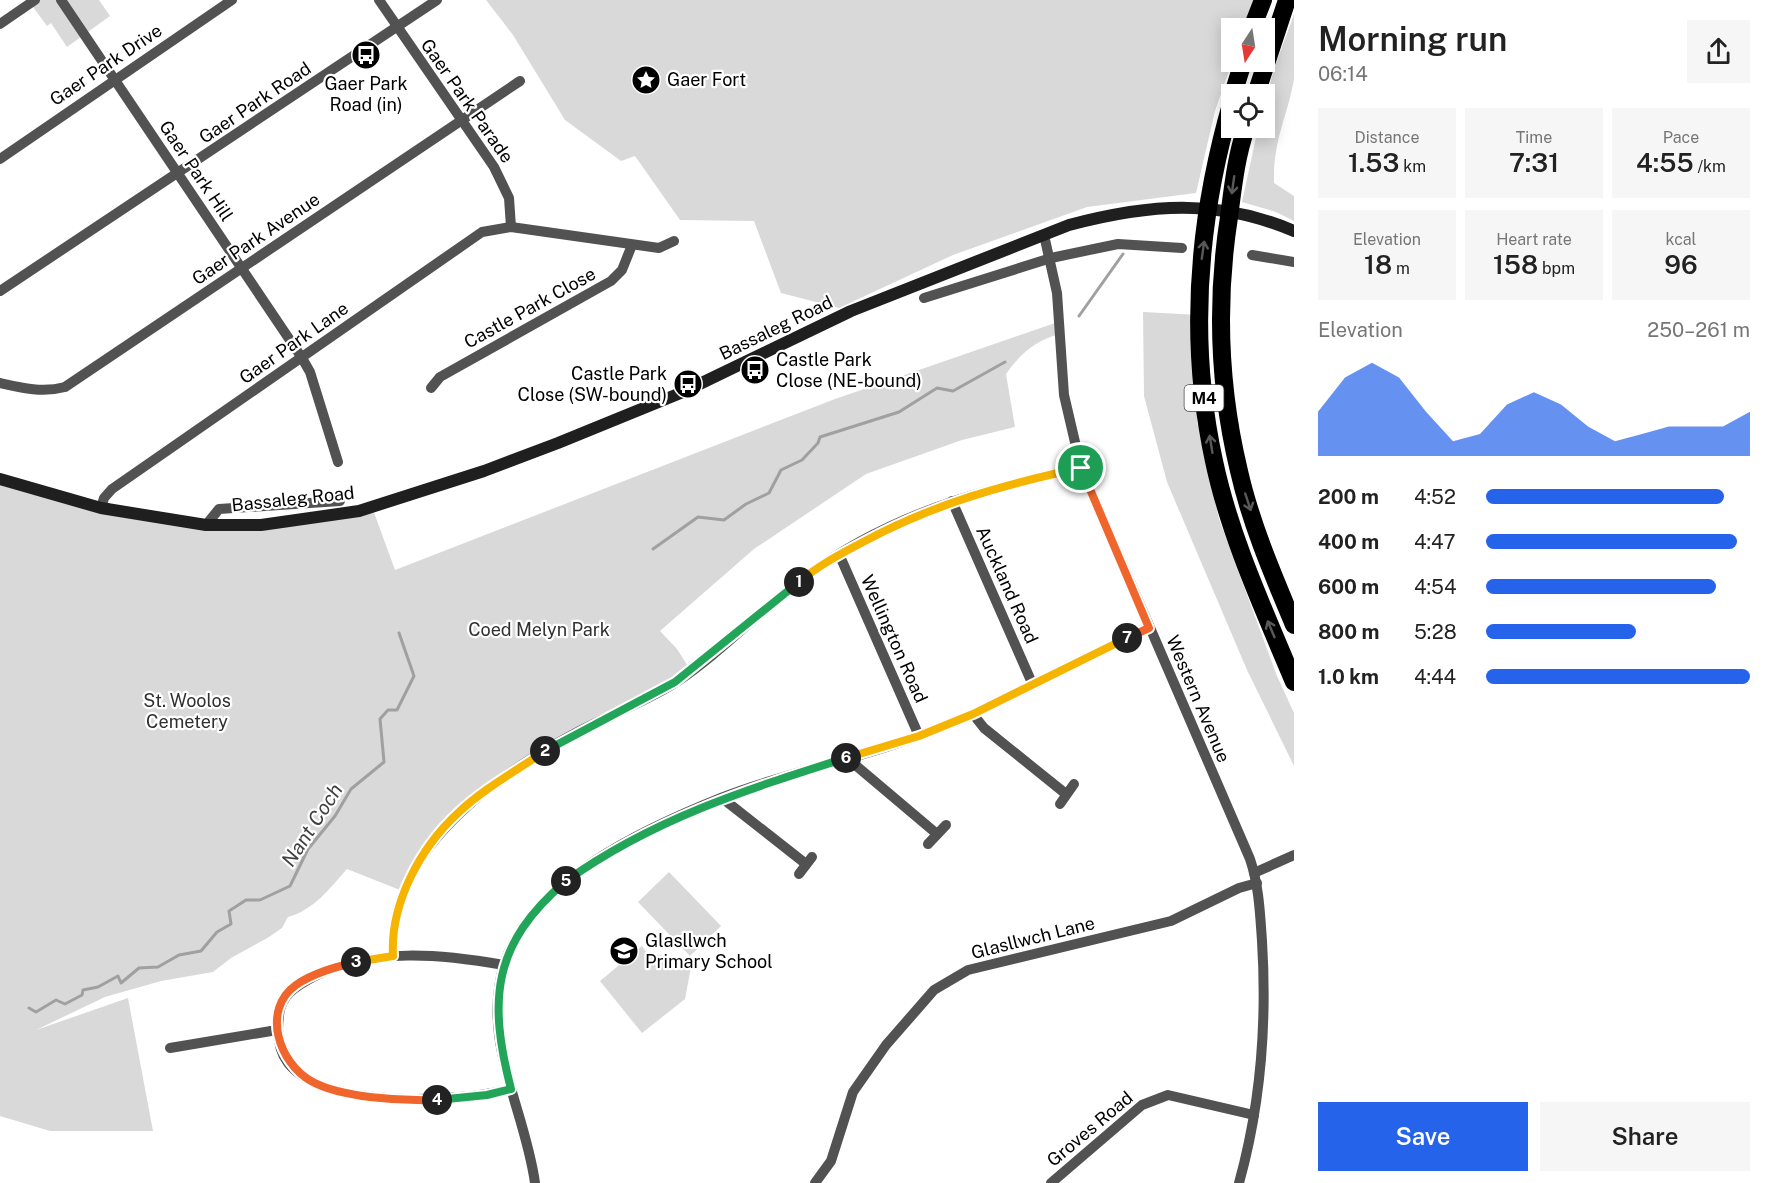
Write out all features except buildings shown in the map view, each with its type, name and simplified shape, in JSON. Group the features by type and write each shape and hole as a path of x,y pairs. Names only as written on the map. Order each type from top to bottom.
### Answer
{"highway":[{"path":"1256,18 1263,0"},
{"path":"1259,84 1287,0"},
{"name":"M4","path":"1222,138 1201,258 1200,357 1214,461 1228,513 1255,591 1294,682"},
{"name":"M4","path":"1243,138 1223,252 1221,324 1226,406 1239,472 1265,556 1294,625"}],"street":[{"path":"0,24 35,0"},
{"name":"Gaer Park Hill","path":"61,0 302,358 309,372 338,462"},
{"name":"Gaer Park Drive","path":"0,159 232,0"},
{"name":"Gaer Park Parade","path":"379,0 503,183 511,204 514,228"},
{"name":"Gaer Park Road","path":"0,291 437,0"},
{"name":"Gaer Park Avenue","path":"0,383 31,390 51,391 65,387 520,81"},
{"name":"Bassaleg Road","path":"0,479 101,508 206,525 261,525 358,511 484,471 683,393 851,311 1044,235 1107,214 1176,208 1222,208 1268,220 1294,231"},
{"name":"Gaer Park Lane","path":"101,508 104,498 112,489 482,232 514,228 659,248 674,241"},
{"name":"Western Avenue","path":"1044,235 1051,258 1057,293 1064,395 1081,468 1256,878 1264,971 1261,1077 1239,1183"},
{"path":"924,298 1051,258 1118,244 1182,248"},
{"name":"Castle Park Close","path":"431,388 440,377 611,281 622,270 632,245"},
{"path":"1252,255 1294,262"},
{"path":"393,956 391,932 397,909 413,874 444,827 459,812 552,747 675,682 805,577 839,554 899,522 952,501 1014,482 1081,468"},
{"name":"Bassaleg Road","path":"206,525 219,509 340,501"},
{"name":"Auckland Road","path":"952,501 1032,683"},
{"name":"Wellington Road","path":"839,554 919,736"},
{"path":"535,1183 527,1143 499,1042 497,1019 504,966 511,949 535,910 568,880 650,830 722,798 919,736 973,714 1032,683 1149,628"},
{"path":"973,714 984,728 1066,794"},
{"path":"847,758 937,834"},
{"path":"1060,804 1074,784"},
{"path":"722,798 809,861 799,874"},
{"path":"928,844 946,825"},
{"name":"Glasllwch Lane","path":"815,1183 831,1161 853,1092 886,1045 934,990 968,970 1171,921 1239,888 1294,855"},
{"path":"504,966 456,957 393,956 361,960 329,969 296,986 280,1006 277,1030 288,1063 311,1081 341,1090 417,1101 456,1099 511,1089"},
{"path":"170,1048 277,1030"},
{"name":"Groves Road","path":"1051,1183 1142,1105 1160,1097 1168,1095 1254,1115"}],"green space":[{"path":"35,0 99,0 110,16 67,47 51,23 47,26 30,3"},
{"path":"486,0 1254,0 1248,18 1221,18 1221,72 1229,72 1224,84 1221,84 1221,94 1196,193 1087,207 953,255 839,308 781,293 754,221 680,220 635,156 621,161 565,120 513,35"},
{"path":"1294,14 1294,79 1278,141 1274,183 1294,196 1294,221 1276,212 1242,202 1256,138 1275,138 1275,84 1270,84"},
{"path":"1143,312 1199,315 1197,422 1219,519 1277,676 1294,713 1294,766 1247,670 1167,482 1144,396"},
{"path":"1058,322 1059,334 1029,349 1006,374 1015,427 962,440 866,474 754,549 660,631 677,649 691,671 575,733 459,812 405,892 347,869 313,904 288,917 282,928 231,958 213,972 161,981 105,997 36,1030 128,998 153,1131 50,1131 0,1116 0,479 101,508 261,525 372,507 395,570 835,399"},
{"path":"669,872 721,926 690,956 638,902"},
{"path":"642,946 648,955 670,957 691,967 685,999 642,1033 600,981"}],"waterway":[{"name":"Nant Coch","path":"1079,316 1123,254"},
{"name":"Nant Coch","path":"653,549 698,517 724,520 746,504 769,493 781,470 802,460 818,443 820,437 899,412 937,388 953,391 1005,362"},
{"name":"Nant Coch","path":"29,1008 36,1012 56,1000 65,1004 82,995 83,990 98,987 118,976 121,983 139,968 158,967 179,955 201,951 217,932 231,924 229,911 246,900 260,900 290,886 308,849 335,816 351,789 384,762 380,719 388,710 397,710 414,676 399,633"}],"place":[{"name":"Gaer Park Road (in)","path":"366,55"},
{"name":"Gaer Fort","path":"646,80"},
{"name":"Castle Park Close (NE-bound)","path":"755,370"},
{"name":"Castle Park Close (SW-bound)","path":"688,384"},
{"name":"Glasllwch Primary School","path":"624,951"}],"route":[{"path":"1081,468 1149,628 1032,683 973,714 919,736 722,798 650,830 568,880 535,910 511,949 504,966 498,994 497,1019 499,1042 511,1089 456,1099 417,1101 386,1098 341,1090 311,1081 288,1063 277,1030 280,1006 286,996 296,986 329,969 361,960 393,956 391,932 397,909 413,874 444,827 478,795 575,733 675,682 706,660 805,577 839,554 899,522 952,501 1014,482 1081,468"}],"park label":[{"name":"Coed Melyn Park","path":"539,630"},
{"name":"St. Woolos Cemetery","path":"187,711"}]}
